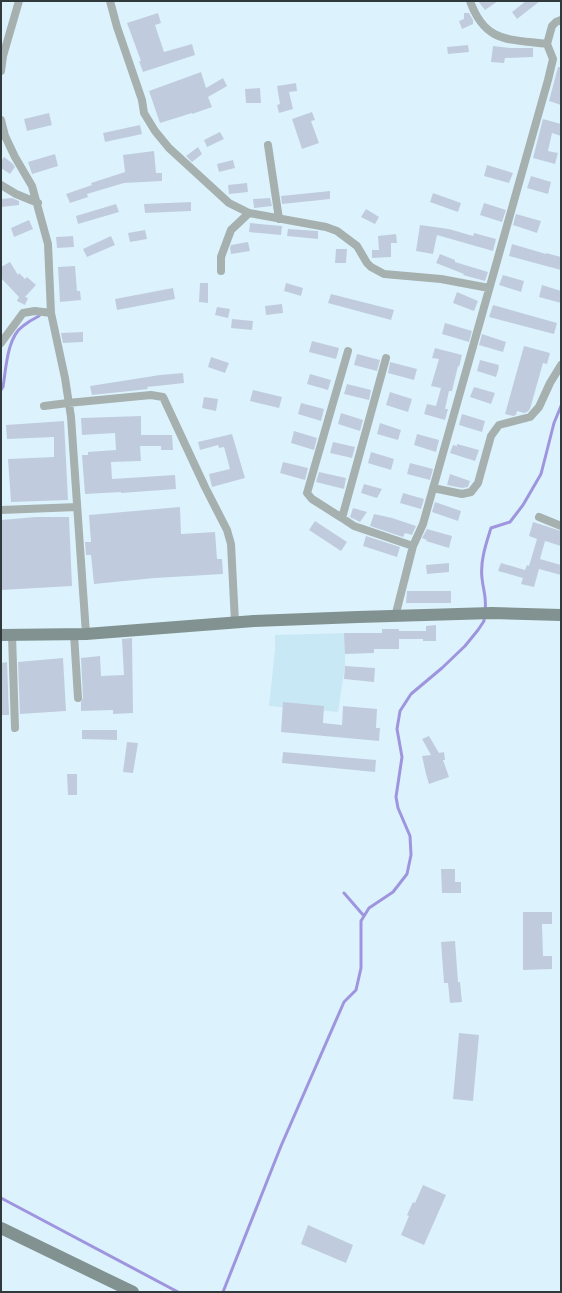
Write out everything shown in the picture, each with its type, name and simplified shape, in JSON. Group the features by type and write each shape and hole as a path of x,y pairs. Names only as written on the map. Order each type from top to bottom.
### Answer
{"street":[{"path":"1,72 3,56 18,1"},
{"path":"110,1 117,27 142,100 144,113 155,131 170,148 229,203 249,213 326,227 337,231 356,246 367,263 384,274 441,279 489,288"},
{"path":"470,1 475,15 488,31 499,36 547,44"},
{"path":"395,616 413,546 423,524 548,80 553,59 547,44 552,26 561,20"},
{"path":"1,120 15,157 32,186 38,203 48,244 51,313 71,416 86,634"},
{"path":"268,146 279,219"},
{"path":"1,185 16,194 38,203"},
{"path":"221,271 221,257 231,230 249,213"},
{"path":"1,344 23,313 35,311 51,313"},
{"path":"348,351 307,493 312,499 354,526 413,546"},
{"path":"342,518 386,358"},
{"path":"433,488 462,494 471,492 478,483 491,436 499,426 530,417 539,408 550,383 561,365"},
{"path":"44,406 151,395 163,397 227,530 231,544 244,622"},
{"path":"1,510 77,508"},
{"path":"540,518 561,526"},
{"path":"15,728 7,635 86,634 244,622 475,613 561,615"},
{"path":"74,634 78,698"},
{"path":"1,1228 133,1292"}],"shaded area":[{"path":"345,633 345,666 338,712 269,706 275,635"}],"building":[{"path":"478,1 498,1 485,10"},
{"path":"526,1 540,1 517,19 512,12"},
{"path":"158,13 161,23 155,25 164,52 192,44 195,55 143,72 139,61 141,61 127,23"},
{"path":"464,13 469,13 473,20 473,24 462,29 459,21 464,19"},
{"path":"468,45 469,52 448,54 447,47"},
{"path":"493,46 533,48 533,57 505,58 504,63 491,62"},
{"path":"558,67 561,67 561,105 549,101"},
{"path":"201,72 206,88 223,78 227,86 208,97 212,107 160,123 149,91"},
{"path":"296,83 297,91 289,92 293,109 279,113 277,105 280,104 277,86"},
{"path":"260,88 261,103 246,103 245,89"},
{"path":"312,112 315,120 311,121 319,143 302,149 292,119"},
{"path":"49,113 52,125 27,131 24,119"},
{"path":"543,119 561,124 561,136 552,133 548,151 558,153 555,164 533,158"},
{"path":"140,125 142,134 105,142 103,133"},
{"path":"220,132 224,139 207,147 204,140"},
{"path":"198,147 202,154 192,162 186,156"},
{"path":"154,151 156,173 162,173 162,181 124,183 87,194 88,197 70,203 66,194 92,185 91,183 125,172 123,155"},
{"path":"55,154 58,166 32,174 28,162"},
{"path":"4,157 15,167 10,174 1,168 1,161"},
{"path":"233,160 235,168 219,172 217,164"},
{"path":"487,165 513,173 509,183 484,176"},
{"path":"531,176 551,182 548,194 527,188"},
{"path":"247,183 248,192 229,194 228,185"},
{"path":"330,191 330,199 282,204 281,196"},
{"path":"433,193 461,203 458,212 430,202"},
{"path":"12,198 19,201 19,205 1,207 1,199"},
{"path":"270,198 272,206 254,208 253,199"},
{"path":"191,202 191,211 145,213 144,204"},
{"path":"484,203 506,210 502,222 480,215"},
{"path":"116,204 119,212 78,224 76,216"},
{"path":"366,209 379,217 375,224 361,217"},
{"path":"516,214 541,221 537,233 513,225"},
{"path":"29,220 33,229 14,237 11,228"},
{"path":"250,223 282,226 281,235 249,232"},
{"path":"420,225 449,229 473,236 474,233 496,239 493,251 437,235 433,254 416,251"},
{"path":"288,229 318,231 318,239 287,236"},
{"path":"145,230 147,239 130,242 128,233"},
{"path":"396,234 397,243 391,243 391,257 372,258 372,250 379,250 378,236"},
{"path":"73,236 74,247 57,248 56,237"},
{"path":"111,236 115,245 87,257 83,249"},
{"path":"248,242 250,251 231,254 231,245"},
{"path":"512,244 561,257 561,270 509,256"},
{"path":"336,249 347,249 346,263 335,263"},
{"path":"440,254 455,260 455,262 488,272 485,281 463,275 464,274 436,263"},
{"path":"10,262 18,275 19,273 25,279 27,277 36,285 25,297 28,298 25,305 17,301 19,297 1,278 1,267"},
{"path":"75,266 77,291 80,291 81,300 60,302 58,267"},
{"path":"503,275 524,281 521,292 499,285"},
{"path":"200,283 208,283 208,303 199,302"},
{"path":"286,283 303,288 301,296 284,291"},
{"path":"542,285 561,291 561,303 539,297"},
{"path":"173,288 175,299 117,310 115,299"},
{"path":"457,292 478,301 474,311 453,303"},
{"path":"331,294 394,310 391,320 328,303"},
{"path":"282,304 283,313 266,315 265,306"},
{"path":"493,305 557,323 554,334 489,317"},
{"path":"217,307 230,309 228,318 215,315"},
{"path":"232,319 253,321 252,330 231,328"},
{"path":"445,323 472,331 469,342 442,334"},
{"path":"83,332 83,342 63,343 61,333"},
{"path":"482,334 506,342 503,352 479,345"},
{"path":"312,341 339,348 336,359 309,352"},
{"path":"524,346 550,353 547,364 543,363 530,409 524,413 517,411 516,415 513,416 505,414"},
{"path":"435,348 462,355 452,391 449,391 445,409 448,409 445,420 424,414 427,404 436,406 441,388 431,386 439,359 432,358"},
{"path":"357,354 380,360 377,371 354,365"},
{"path":"211,357 229,363 225,373 208,367"},
{"path":"480,360 499,365 496,377 477,371"},
{"path":"390,362 417,369 414,380 388,373"},
{"path":"183,373 184,383 147,387 148,389 92,395 90,386 160,375"},
{"path":"310,374 331,380 328,390 307,384"},
{"path":"347,384 371,390 369,400 344,394"},
{"path":"474,387 495,393 491,404 470,397"},
{"path":"253,390 282,397 279,408 250,401"},
{"path":"390,392 412,399 408,412 386,405"},
{"path":"204,397 218,399 216,411 202,408"},
{"path":"301,403 324,409 321,421 298,414"},
{"path":"341,413 363,420 360,431 338,424"},
{"path":"462,414 485,421 482,432 459,425"},
{"path":"141,416 141,435 172,435 173,450 161,450 161,446 140,446 141,461 111,462 112,479 175,475 176,489 85,494 82,455 88,455 88,452 116,450 115,433 82,435 81,418"},
{"path":"64,421 68,500 11,502 8,459 54,457 54,437 7,439 6,425"},
{"path":"380,423 401,430 398,440 377,434"},
{"path":"294,431 317,438 314,450 291,443"},
{"path":"232,434 245,478 212,487 209,474 230,469 224,447 219,448 218,445 200,450 198,442"},
{"path":"417,434 439,440 436,452 414,445"},
{"path":"333,442 355,447 352,458 330,453"},
{"path":"457,444 479,450 475,461 450,453 453,445 457,446"},
{"path":"371,452 394,459 391,470 368,463"},
{"path":"283,462 308,468 305,480 280,473"},
{"path":"410,463 433,469 430,480 407,474"},
{"path":"319,472 346,478 344,489 316,482"},
{"path":"450,474 470,481 468,487 462,488 447,485"},
{"path":"364,484 382,489 377,498 361,493"},
{"path":"403,493 424,499 421,509 400,503"},
{"path":"435,502 461,511 458,521 432,512"},
{"path":"180,507 181,534 215,532 217,559 222,559 223,574 155,578 94,584 91,555 86,555 85,542 91,542 89,515"},
{"path":"353,508 367,512 360,522 350,517"},
{"path":"374,514 416,526 412,535 405,533 403,537 370,526"},
{"path":"36,517 69,517 72,586 1,590 1,520"},
{"path":"315,521 347,542 341,551 309,530"},
{"path":"533,522 561,531 561,546 545,541 540,559 561,565 561,575 539,569 534,587 521,584 523,578 498,571 501,563 525,570 527,565 529,566 537,539 529,536"},
{"path":"427,529 452,536 449,548 426,541 427,540 422,538"},
{"path":"366,536 400,547 397,557 363,546"},
{"path":"449,563 449,572 427,574 426,565"},
{"path":"407,591 451,591 451,603 406,603"},
{"path":"436,625 436,641 423,641 423,639 399,639 399,649 374,649 374,653 345,654 344,633 382,633 382,629 399,629 399,631 426,631 426,626"},
{"path":"132,638 133,713 113,714 113,710 81,711 81,702 83,698 81,658 100,656 101,676 124,675 122,639"},
{"path":"63,658 66,711 20,714 18,662"},
{"path":"7,662 9,715 1,715 1,663"},
{"path":"345,666 375,668 374,682 344,679"},
{"path":"283,702 324,706 323,723 342,725 343,706 377,709 376,728 380,728 379,741 281,732"},
{"path":"82,730 117,730 117,740 82,739"},
{"path":"429,736 439,753 444,752 445,760 443,760 449,777 429,784 422,756 431,755 422,739"},
{"path":"127,742 138,743 133,773 123,772"},
{"path":"283,752 376,760 375,772 282,763"},
{"path":"67,774 77,774 77,795 68,795"},
{"path":"441,869 455,869 455,882 461,882 461,893 442,893"},
{"path":"523,912 552,912 552,924 542,924 543,956 552,956 552,969 523,970"},
{"path":"455,941 458,982 460,982 462,1002 450,1003 448,983 444,983 441,942"},
{"path":"459,1033 479,1035 473,1101 453,1099"},
{"path":"423,1185 446,1195 424,1245 401,1235 409,1216 407,1215 413,1202 415,1203"},
{"path":"308,1225 353,1245 346,1263 301,1244"}],"waterway":[{"path":"1,390 3,387 10,345 18,331 39,316"},
{"path":"485,610 486,601 482,578 482,565 491,528 510,522 523,505 541,474 554,423 561,406"},
{"path":"223,1292 281,1146 344,1002 356,990 361,968 361,921 369,908 393,892 407,874 411,855 410,836 398,808 396,797 402,757 397,729 400,711 411,694 465,646 484,621 484,615"},
{"path":"344,893 364,916"},
{"path":"1,1198 178,1292"}]}
